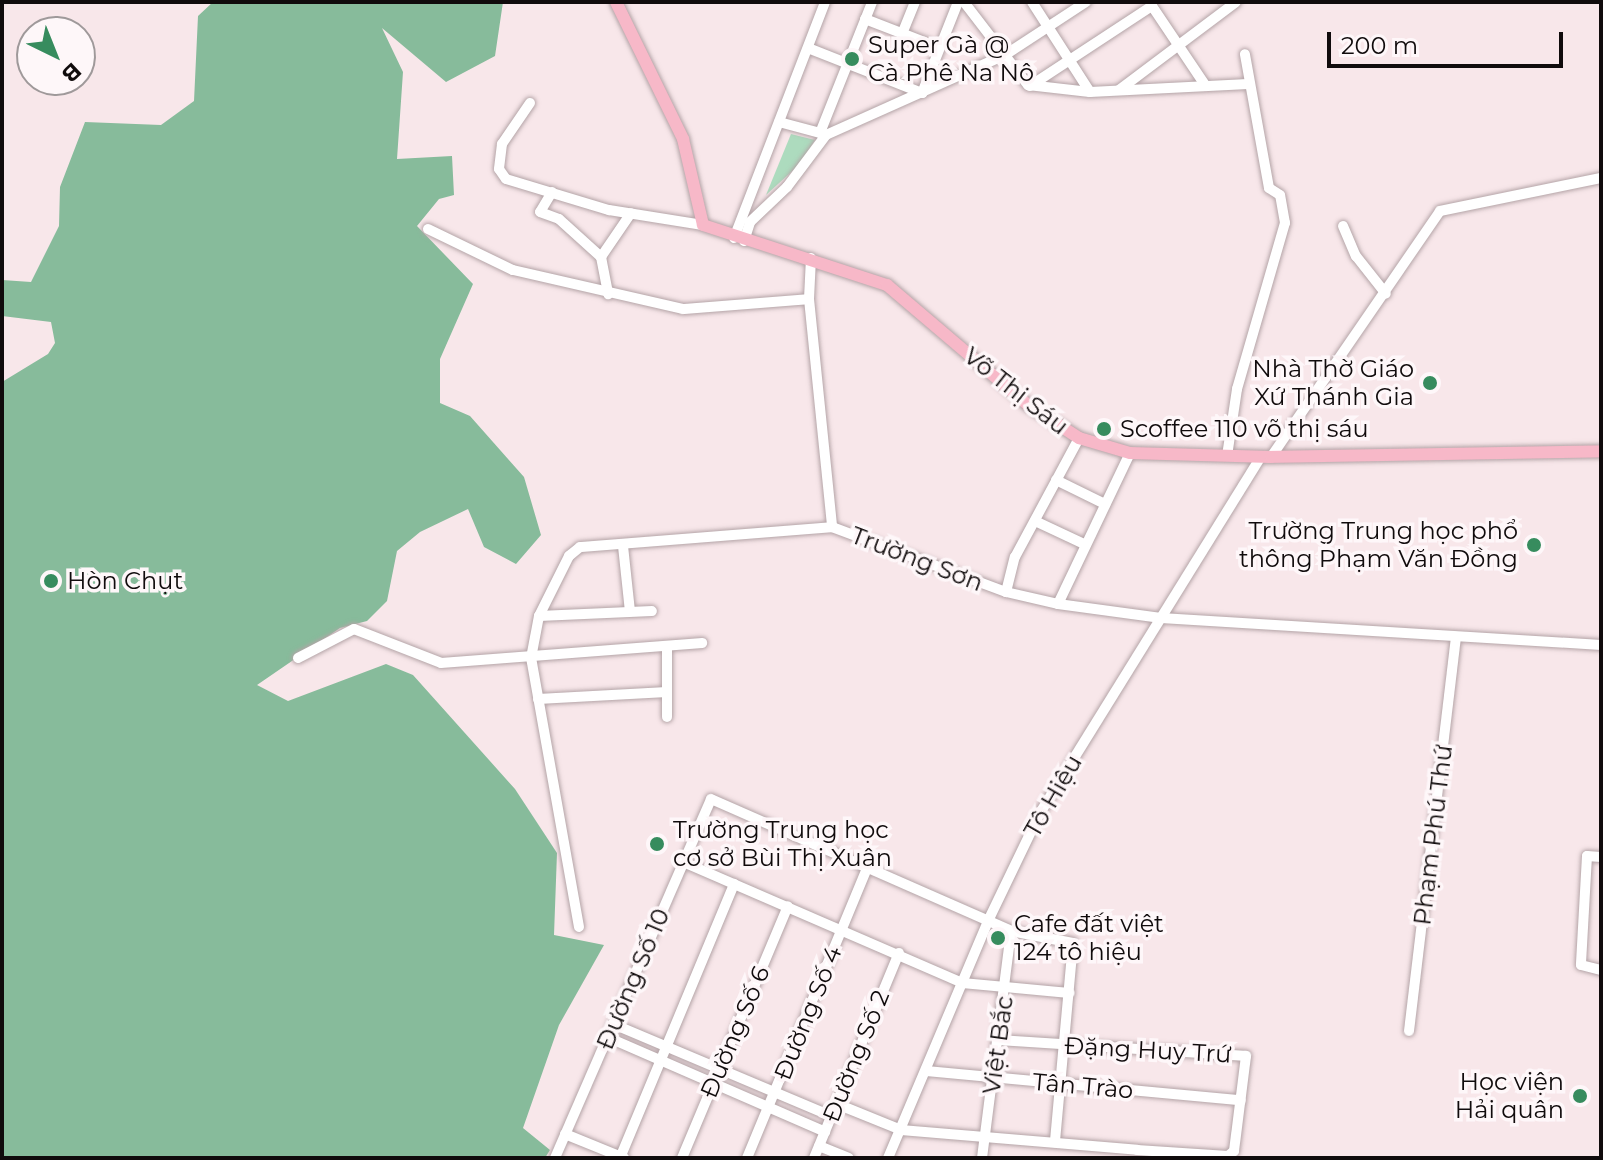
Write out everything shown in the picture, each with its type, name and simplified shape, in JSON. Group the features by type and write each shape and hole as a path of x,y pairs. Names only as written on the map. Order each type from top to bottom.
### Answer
{"main road":[{"path":"616,2 683,139 703,225"},
{"name":"Võ Thị Sáu","path":"703,225 887,285 1028,405 1079,438 1130,453 1266,457 1601,451"}],"street":[{"path":"739,239 825,2"},
{"path":"739,239 750,222 787,187 823,134 872,2"},
{"path":"902,34 915,2"},
{"path":"922,93 958,2"},
{"path":"964,2 1030,86 1090,92 1248,84"},
{"path":"1032,2 1090,92"},
{"path":"779,122 823,134 1005,55 1086,2"},
{"path":"1118,91 1236,2"},
{"path":"1030,86 1150,7 1205,85"},
{"path":"865,19 940,48"},
{"path":"808,48 922,93"},
{"path":"1227,456 1235,399 1272,281 1277,242 1285,223 1284,203 1269,188 1261,126 1248,84 1245,54"},
{"path":"530,103 506,132 499,169 515,183 631,213 703,225"},
{"name":"Tô Hiệu","path":"888,1158 988,921 1040,813 1266,457 1447,207 1601,178"},
{"path":"552,192 540,212 559,219 601,257 608,294"},
{"path":"601,257 631,213"},
{"path":"1343,226 1356,256 1386,294"},
{"path":"428,229 513,270 608,294 696,310 809,299"},
{"path":"811,258 809,299 832,527"},
{"path":"1006,592 1015,557 1079,438"},
{"path":"1058,604 1130,453"},
{"path":"1056,480 1105,504"},
{"path":"1035,521 1086,545"},
{"name":"Trường Sơn","path":"579,927 531,658 539,616 572,553 580,547 623,546 832,527 1006,592 1058,604 1161,618 1456,639 1601,645"},
{"path":"623,546 630,612"},
{"path":"539,616 652,611"},
{"path":"298,658 354,629 432,662 531,658 702,643"},
{"name":"Phạm Phú Thứ","path":"1409,1031 1456,639"},
{"path":"667,646 667,717"},
{"path":"538,699 667,692"},
{"name":"Đường Số 10","path":"555,1158 711,799 867,868"},
{"path":"1601,857 1587,856 1581,965 1601,970"},
{"path":"683,862 899,953 962,983 1070,993"},
{"path":"867,868 1011,931 1073,943 1055,1142"},
{"name":"Đường Số 4","path":"747,1158 867,868"},
{"path":"565,1134 622,1158 734,884"},
{"name":"Đường Số 6","path":"682,1158 788,906"},
{"name":"Việt Bắc","path":"982,1158 1000,1040 1011,931"},
{"name":"Đường Số 2","path":"814,1158 899,953"},
{"path":"613,1024 831,1116"},
{"path":"607,1037 825,1132"},
{"name":"Đặng Huy Trứ","path":"837,1104 901,1130 1228,1156 1234,1151 1249,1059 1243,1055 1000,1040"},
{"name":"Tân Trào","path":"926,1071 1241,1100"},
{"path":"819,1146 849,1158"}],"green space":[{"path":"213,2 503,2 495,56 446,82 382,28 403,72 397,159 452,156 454,195 439,199 417,226 473,284 440,359 440,403 470,416 524,477 541,535 516,564 484,547 468,509 420,532 397,551 387,601 367,621 340,628 257,685 288,701 386,664 413,675 515,789 557,853 554,935 604,945 559,1025 523,1128 550,1150 545,1158 2,1158 2,382 48,354 55,343 51,322 2,316 2,280 31,282 59,226 60,187 85,122 161,125 194,101 198,16"},
{"path":"791,134 815,140 800,164 766,195"}],"place":[{"name":"Super Gà @ Cà Phê Na Nô","path":"852,59"},
{"name":"Nhà Thờ Giáo Xứ Thánh Gia","path":"1430,383"},
{"name":"Scoffee 110 võ thị sáu","path":"1104,429"},
{"name":"Trường Trung học phổ thông Phạm Văn Đồng","path":"1534,545"},
{"name":"Hòn Chụt","path":"51,581"},
{"name":"Trường Trung học cơ sở Bùi Thị Xuân","path":"657,844"},
{"name":"Cafe đất việt 124 tô hiệu","path":"998,938"},
{"name":"Học viện Hải quân","path":"1580,1096"}]}
